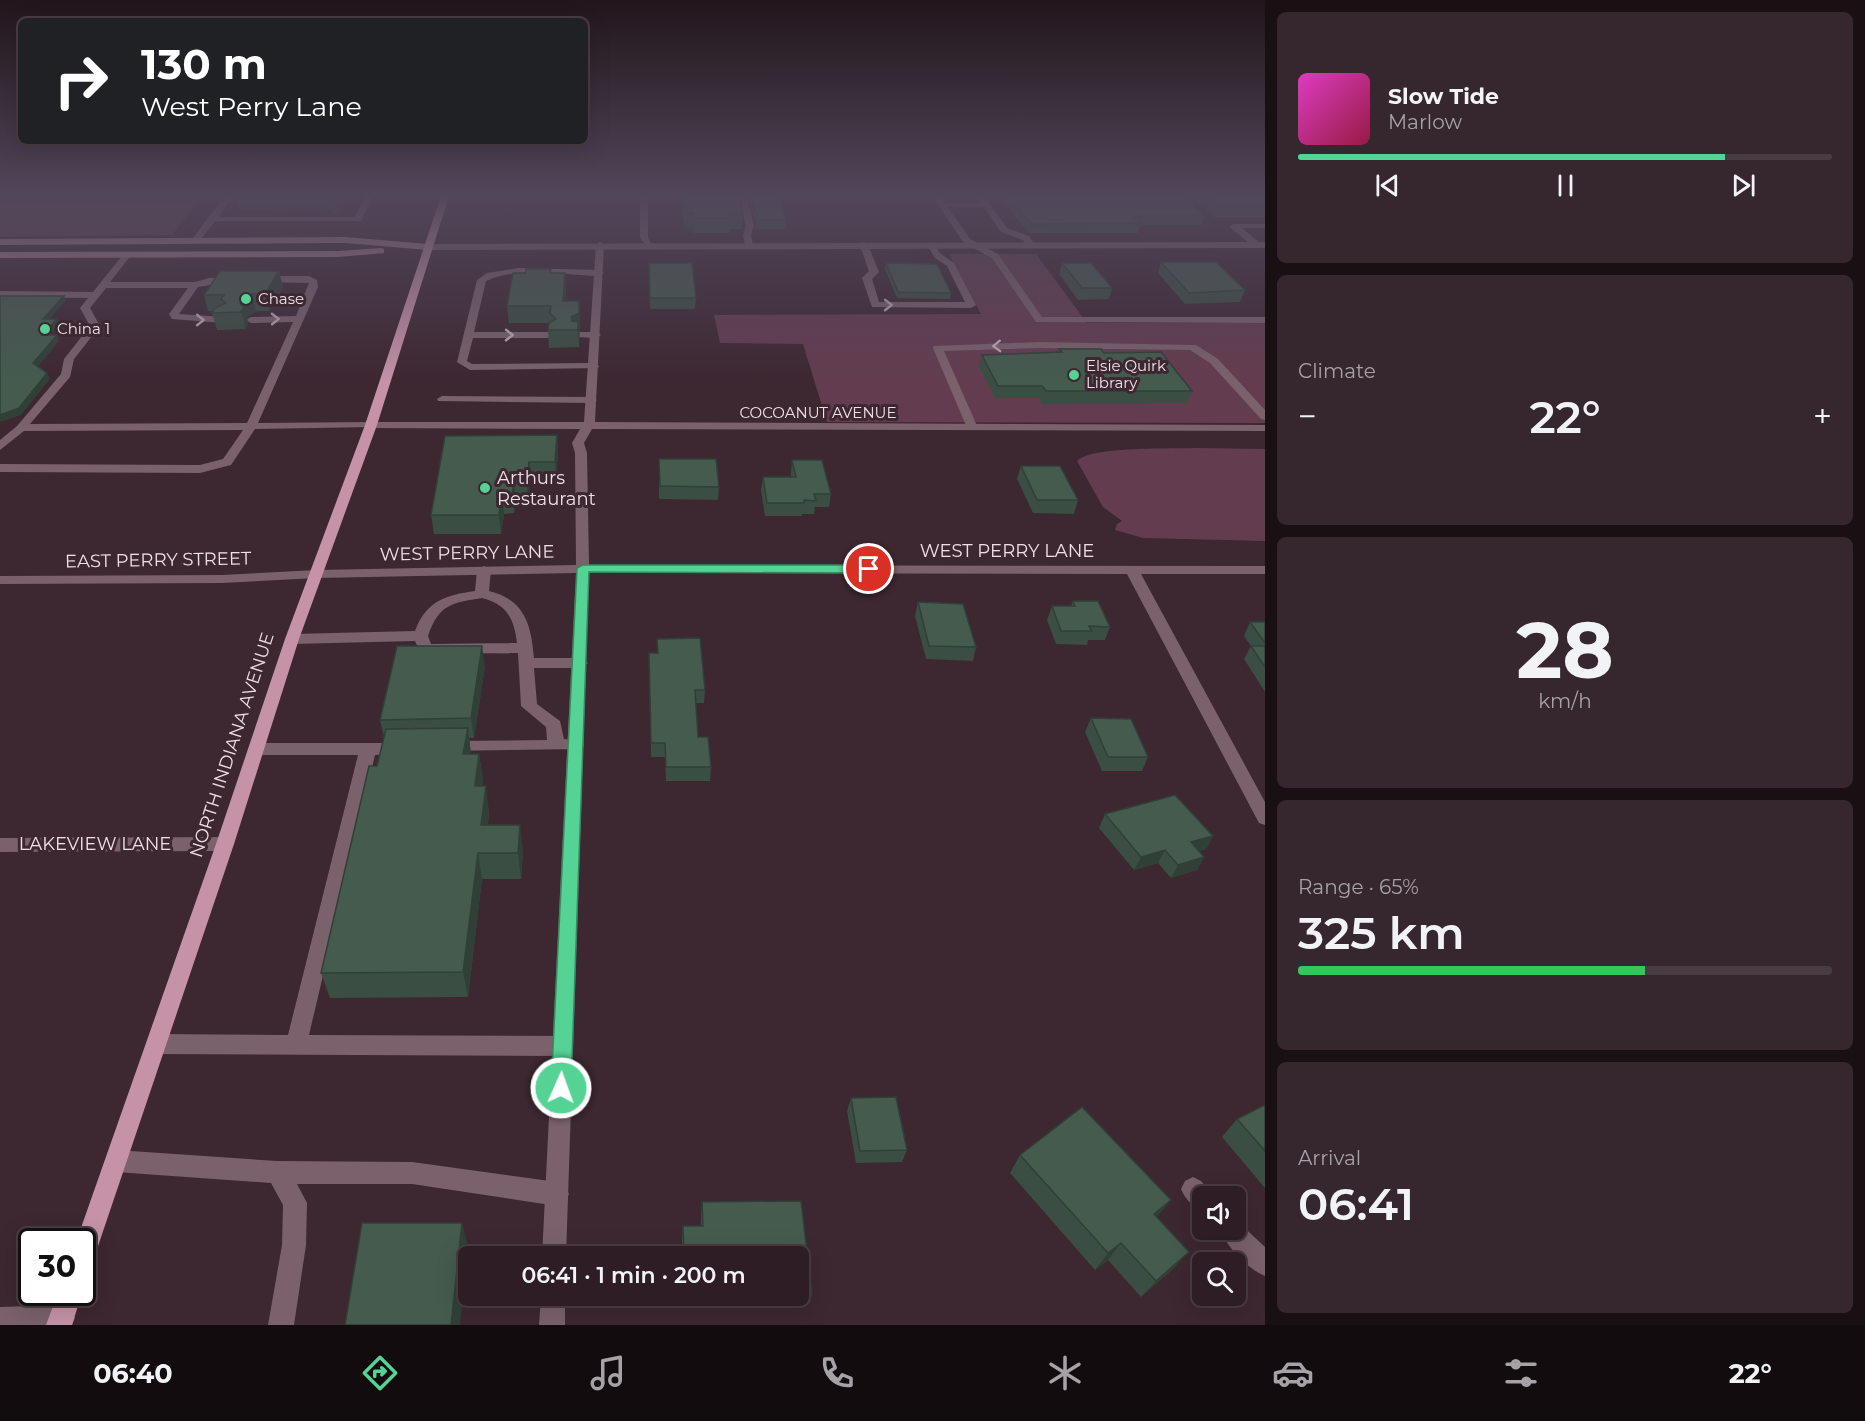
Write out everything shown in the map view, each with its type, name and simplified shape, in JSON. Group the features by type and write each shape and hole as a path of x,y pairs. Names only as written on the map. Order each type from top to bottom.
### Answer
{"main road":[{"name":"NORTH INDIANA AVENUE","path":"93,1228 225,844 292,639 371,425 425,258"},
{"path":"61,1321 66,1306"}],"street":[{"path":"0,446 21,428 66,375 69,359 94,328 85,308 125,258"},
{"path":"555,1246 583,568 581,453 578,443 591,420 600,258"},
{"path":"869,258 874,272 867,278 875,305 970,305 951,265 941,258"},
{"path":"995,258 1047,333 1192,347 1214,361 1265,417"},
{"path":"594,366 464,365 462,362 482,280 494,273 599,273"},
{"path":"104,285 195,285 212,280 242,279"},
{"path":"0,468 208,467 227,462 236,454 250,426 314,282 301,279 254,279"},
{"path":"195,285 174,314 175,317 223,320"},
{"path":"0,294 95,295"},
{"path":"251,320 299,319"},
{"path":"972,428 938,348 1047,333 1265,320"},
{"path":"579,335 596,334"},
{"path":"468,335 550,335"},
{"path":"442,399 592,400"},
{"name":"COCOANUT AVENUE","path":"21,428 371,425 585,428 1265,428"},
{"name":"WEST PERRY LANE","path":"317,574 583,568 1265,570"},
{"path":"482,594 484,570"},
{"path":"1132,570 1265,818"},
{"name":"EAST PERRY STREET","path":"0,580 222,579 317,574"},
{"path":"556,745 554,725 529,706 526,656 518,617 513,609 505,602 482,594 455,599 436,606 426,616 421,642 428,649 526,656 580,663"},
{"path":"292,639 421,636"},
{"path":"438,747 576,745"},
{"path":"257,749 415,748"},
{"path":"296,1045 368,749"},
{"name":"LAKEVIEW LANE","path":"0,845 225,844"},
{"path":"156,1044 563,1046"},
{"path":"116,1161 277,1172 412,1173 557,1194"},
{"path":"277,1172 295,1203 294,1245 281,1325"},
{"path":"1242,1240 1265,1264"},
{"path":"552,1325 553,1306"},
{"path":"0,1320 61,1321"}],"shaded area":[{"path":"951,258 1039,258 1087,323 1265,323 1265,423 827,422 803,344 720,343 714,315 981,314"},
{"path":"1196,448 1265,449 1265,541 1143,538 1115,530 1117,524 1122,521 1103,507 1077,461 1085,456 1115,451"}],"building":[{"path":"1161,262 1216,262 1245,290 1189,293"},
{"path":"649,263 692,263 696,298 650,298"},
{"path":"886,263 937,264 951,293 898,292"},
{"path":"1062,263 1091,263 1112,288 1082,288"},
{"path":"526,269 551,269 550,273 565,273 563,301 579,301 579,313 571,317 572,321 578,322 578,330 548,330 549,323 556,319 550,313 551,306 507,306 513,273 526,273"},
{"path":"220,271 279,271 265,294 252,294 241,301 240,304 244,307 241,312 212,313 215,308 226,303 221,299 224,295 204,295"},
{"path":"0,296 64,296 43,319 57,319 42,335 57,335 33,363 47,373 19,408 0,415"},
{"name":"Elsie Quirk Library","path":"1059,349 1101,349 1104,353 1161,352 1192,391 1046,391 1042,386 998,386 982,355 1062,352"},
{"name":"Arthurs Restaurant","path":"557,435 555,462 529,462 527,482 514,483 512,494 502,494 499,515 431,515 445,436"},
{"path":"659,459 716,459 719,487 660,486"},
{"path":"792,460 822,460 831,494 814,494 816,501 804,500 804,503 767,503 763,477 796,477"},
{"path":"1021,466 1060,466 1078,500 1037,500"},
{"path":"1073,601 1098,601 1110,627 1089,626 1092,631 1061,631 1052,606 1075,606"},
{"path":"918,602 963,604 976,647 929,646"},
{"path":"1250,622 1265,622 1265,643"},
{"path":"700,638 705,690 695,690 698,737 708,737 711,767 666,767 665,743 651,743 649,653 658,653 657,639"},
{"path":"397,646 482,646 471,718 380,720"},
{"path":"1251,646 1265,646 1265,667"},
{"path":"1091,718 1131,719 1148,757 1108,757"},
{"path":"468,728 463,754 479,754 475,786 486,786 481,825 520,825 518,853 478,853 463,972 321,973 369,766 377,766 386,729"},
{"path":"1175,795 1213,836 1191,842 1204,857 1178,865 1165,850 1141,857 1105,814"},
{"path":"896,1097 907,1150 860,1151 851,1098"},
{"path":"1265,1105 1265,1151 1237,1119"},
{"path":"1082,1107 1171,1200 1154,1214 1189,1252 1156,1281 1121,1243 1108,1253 1020,1155"},
{"path":"801,1201 806,1246 684,1246 683,1226 703,1226 702,1202"},
{"path":"362,1223 462,1223 451,1325 345,1325"},
{"path":"809,1269 812,1294 809,1294"}],"place":[{"name":"Chase","path":"246,299"},
{"name":"China 1","path":"45,329"},
{"name":"Elsie Quirk Library","path":"1074,375"},
{"name":"Arthurs Restaurant","path":"485,488"}],"route":[{"path":"561,1088 583,568 869,569"}]}
